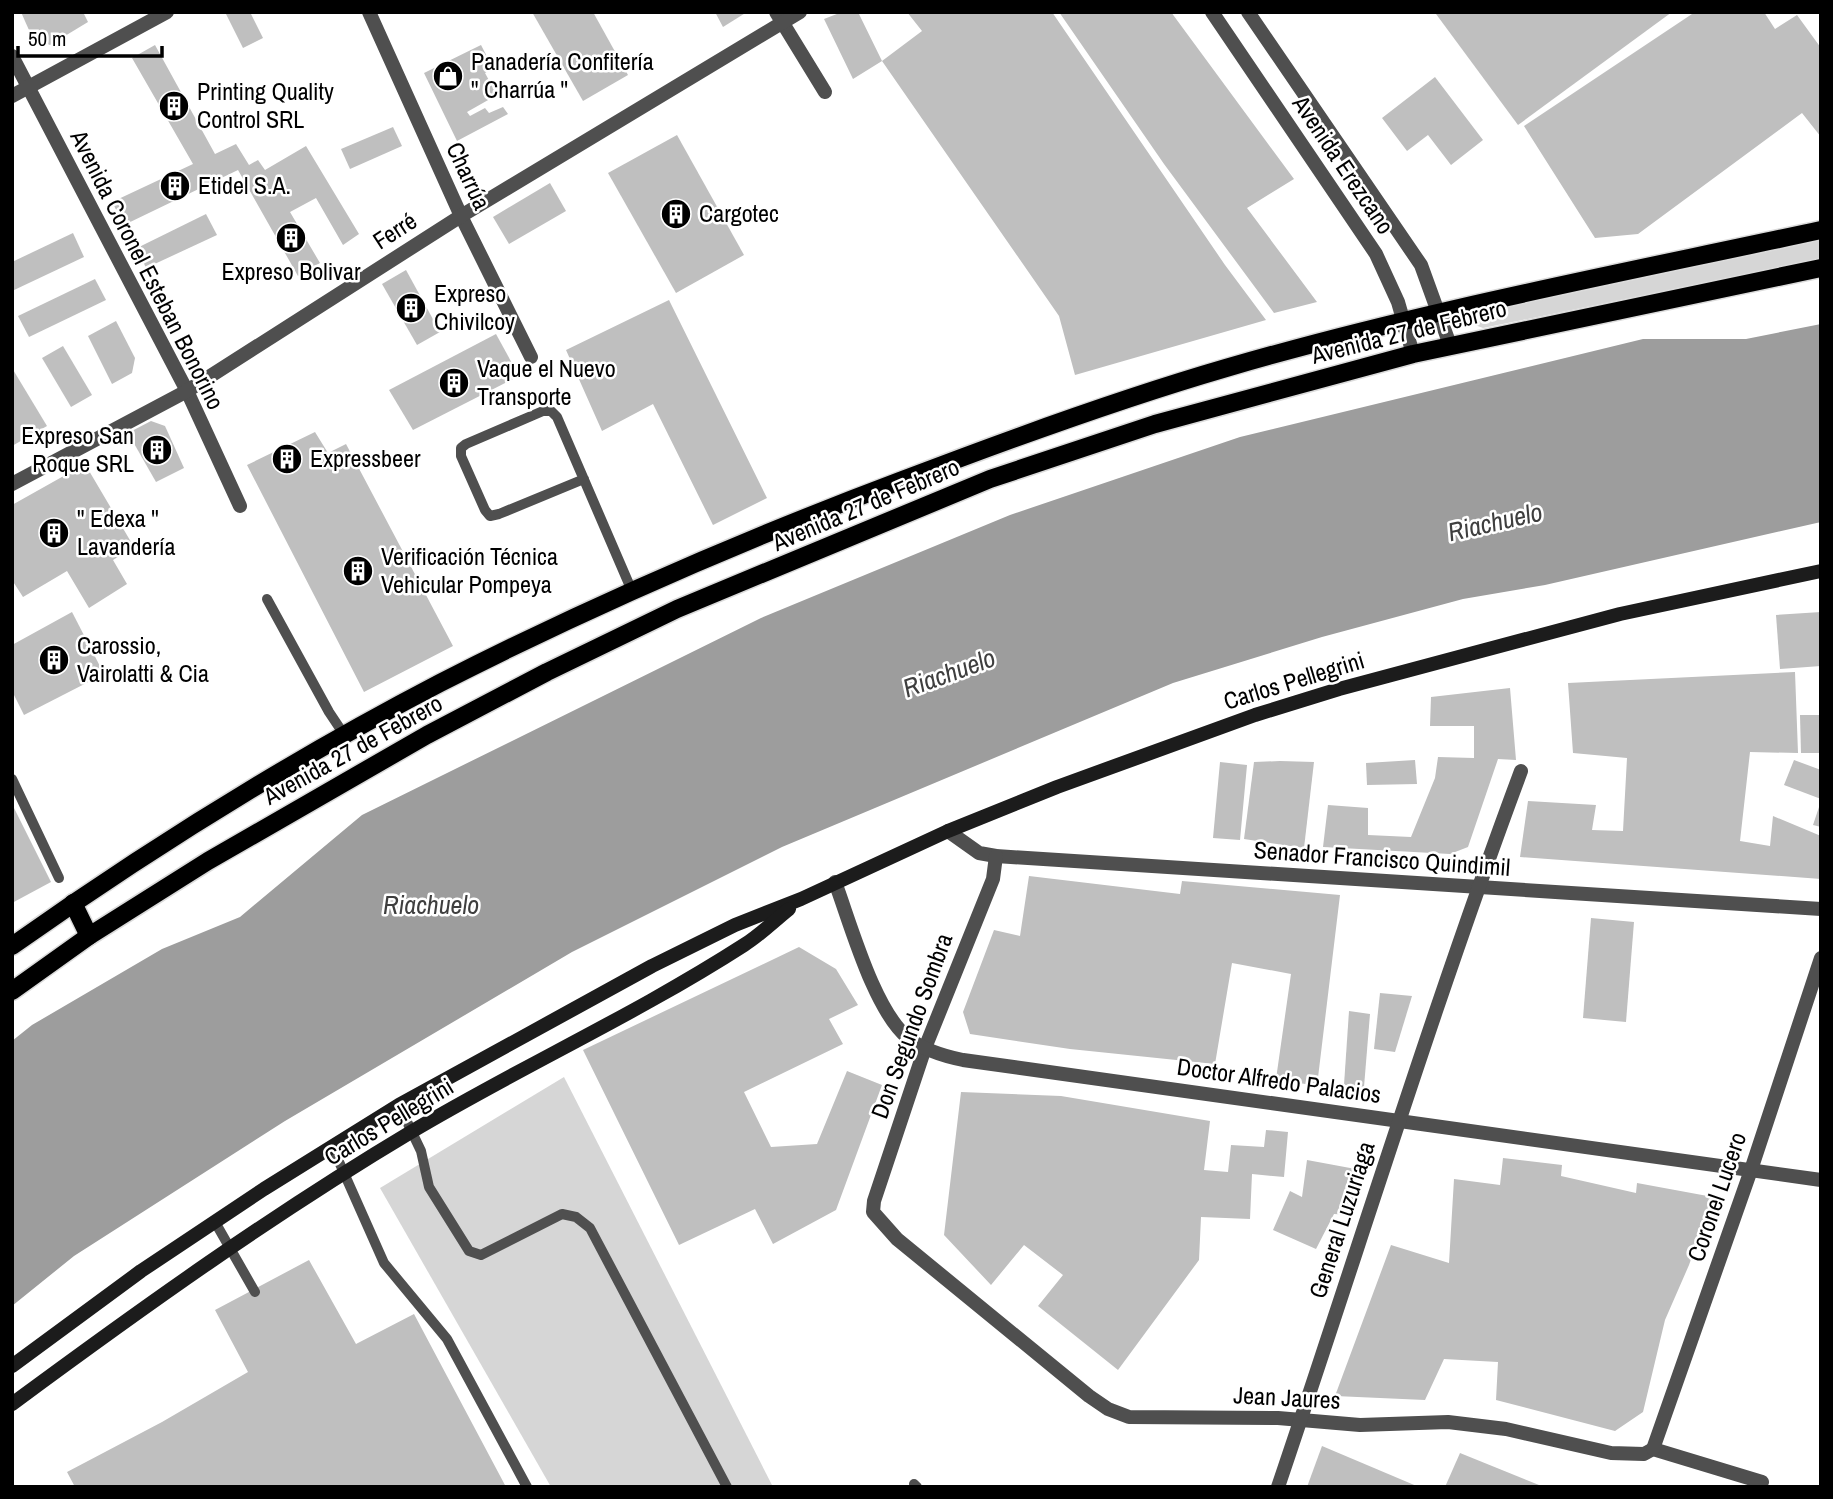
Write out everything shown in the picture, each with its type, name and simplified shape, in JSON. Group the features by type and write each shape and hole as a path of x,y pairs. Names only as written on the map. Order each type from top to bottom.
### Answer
{"main road":[{"name":"Avenida 27 de Febrero","path":"12,946 73,903 199,822 439,684 632,590 834,506 1010,439 1226,368 1440,313 1821,230"},
{"name":"Avenida 27 de Febrero","path":"12,990 89,936 208,861 427,735 547,672 677,609 990,479 1155,424 1413,354 1821,268"},
{"name":"Carlos Pellegrini","path":"12,1366 141,1271 399,1105 652,966 735,925 801,899 948,831 1057,787 1186,740 1339,689 1620,614 1821,571"},
{"name":"Carlos Pellegrini","path":"12,1404 157,1297 344,1174 412,1132 746,944 801,899"},
{"path":"73,903 89,936"}],"street":[{"path":"12,96 167,12"},
{"name":"Charrúa","path":"369,12 461,216 531,357"},
{"name":"Ferré","path":"12,484 187,391 779,18 800,12"},
{"name":"Avenida Erezcano","path":"1212,12 1376,254 1390,279 1413,354"},
{"name":"Avenida Erezcano","path":"1248,12 1421,265 1450,345"},
{"path":"779,18 825,92"},
{"name":"Avenida Coronel Esteban Bonorino","path":"12,56 187,391 240,506"},
{"name":"General Luzuriaga","path":"1278,1487 1398,1121 1477,889 1521,771"},
{"name":"Senador Francisco Quindimil","path":"948,831 979,853 996,856 1821,909"},
{"name":"Don Segundo Sombra","path":"873,1212 884,1170 925,1048 993,879 996,856"},
{"name":"Doctor Alfredo Palacios","path":"835,882 886,1012 909,1039 940,1055 1821,1180"},
{"name":"Coronel Lucero","path":"1653,1449 1751,1170 1821,958"},
{"name":"Jean Jaures","path":"873,1212 897,1239 1108,1409 1129,1418 1474,1424 1611,1453 1644,1454 1653,1449 1762,1482"}],"lane":[{"path":"584,479 490,516 461,456 461,448 542,411 551,411 557,418 584,479 632,590"},
{"path":"267,599 345,736"},
{"path":"12,779 59,878"},
{"path":"399,1105 421,1151 429,1187 469,1251 481,1255 562,1214 576,1217 590,1228 727,1487"},
{"path":"332,1146 384,1263 447,1339 527,1487"},
{"path":"215,1222 255,1292"}],"shaded area":[{"path":"1821,240 1821,259 1483,328 1475,325 1474,319 1478,313"},
{"path":"564,1077 773,1487 551,1487 380,1188"}],"water":[{"name":"Riachuelo","path":"1821,324 1821,522 1545,585 1463,599 1322,637 1173,683 782,847 572,952 285,1121 74,1256 12,1306 12,1041 32,1025 162,949 240,917 362,815 761,618 1010,515 1240,437 1643,339 1746,339"}],"building":[{"path":"21,12 83,12 88,22 50,45 32,37"},
{"path":"225,12 250,12 263,38 243,48"},
{"path":"532,12 593,12 628,75 583,101"},
{"path":"715,12 747,12 723,27"},
{"path":"842,12 858,12 882,61 853,79 824,19"},
{"path":"907,12 1052,12 1225,265 1266,320 1075,375 1059,316 882,61 922,31"},
{"path":"1059,12 1171,12 1294,179 1247,208 1317,302 1274,313 1164,164"},
{"path":"1672,12 1518,125 1436,14"},
{"path":"1695,12 1764,12 1775,29 1797,15 1821,48 1821,137 1802,113 1638,234 1595,238 1524,126"},
{"path":"155,45 215,154 236,144 249,165 258,160 265,170 306,146 359,234 343,245 316,198 290,212 320,263 298,276 238,170 124,225 112,202 193,164 132,58"},
{"path":"481,45 493,68 485,73 497,95 467,112 470,116 485,108 489,113 503,107 508,114 457,141 424,73"},
{"path":"1435,77 1483,140 1451,165 1428,135 1407,151 1382,118"},
{"path":"393,127 402,146 350,169 341,149"},
{"name":"Cargotec","path":"677,135 744,255 676,293 608,173"},
{"path":"550,183 566,211 509,244 493,217"},
{"path":"206,214 217,235 146,268 137,248"},
{"path":"73,233 84,257 12,291 12,262"},
{"name":"Expreso Chivilcoy","path":"406,270 440,332 417,345 382,284"},
{"path":"95,279 106,300 29,337 18,316"},
{"path":"669,300 767,498 713,525 653,404 602,431 566,350"},
{"path":"116,321 135,358 132,373 112,384 88,336"},
{"name":"Vaque el Nuevo Transporte","path":"496,334 519,376 413,430 389,390"},
{"path":"63,346 92,395 71,407 42,358"},
{"path":"12,368 47,426 12,446"},
{"name":"Expreso San Roque SRL","path":"151,421 165,426 184,468 156,482 128,433"},
{"name":"Verificación Técnica Vehicular Pompeya","path":"315,432 328,453 346,444 453,646 364,692 247,465"},
{"name":"'' Edexa '' Lavandería","path":"85,464 134,547 113,560 127,584 89,608 67,571 23,597 12,580 12,505"},
{"name":"Carossio, Vairolatti & Cia","path":"72,612 104,674 24,715 12,691 12,645"},
{"path":"1821,612 1821,666 1780,669 1776,615"},
{"path":"1795,672 1798,753 1750,752 1740,841 1770,846 1773,816 1821,836 1821,879 1520,857 1528,801 1596,805 1592,830 1623,831 1627,758 1573,753 1568,683"},
{"path":"1510,688 1516,760 1498,759 1468,847 1450,854 1323,847 1328,805 1368,808 1368,835 1411,837 1435,778 1438,757 1474,758 1474,726 1430,726 1431,697"},
{"path":"1800,715 1821,715 1821,753 1801,753"},
{"path":"1415,760 1417,784 1367,785 1366,763"},
{"path":"1794,760 1821,770 1821,799 1784,785"},
{"path":"1220,762 1247,765 1240,840 1213,838"},
{"path":"1254,762 1314,762 1304,848 1244,839"},
{"path":"12,804 51,882 12,903"},
{"path":"1821,804 1821,827 1813,825"},
{"path":"1029,876 1180,894 1182,881 1340,895 1317,1086 1276,1079 1291,974 1232,963 1215,1064 1070,1049 970,1034 963,1012 994,930 1020,936"},
{"path":"1591,918 1634,922 1626,1022 1583,1018"},
{"path":"799,947 836,969 858,1005 829,1019 843,1044 744,1092 771,1147 817,1144 847,1071 882,1085 836,1210 773,1244 755,1209 679,1245 583,1050"},
{"path":"1380,993 1412,996 1395,1052 1374,1049"},
{"path":"1349,1011 1370,1014 1364,1087 1344,1085"},
{"path":"961,1092 1061,1096 1210,1121 1204,1170 1228,1172 1231,1145 1264,1147 1266,1130 1288,1132 1284,1177 1252,1174 1250,1219 1201,1217 1199,1260 1118,1370 1038,1306 1063,1275 1024,1245 991,1285 944,1235"},
{"path":"1503,1158 1562,1165 1561,1176 1636,1193 1637,1183 1713,1197 1689,1265 1665,1320 1643,1412 1615,1431 1496,1400 1498,1362 1444,1359 1425,1400 1335,1396 1391,1245 1449,1263 1454,1179 1500,1185"},
{"path":"1307,1160 1361,1170 1352,1215 1334,1214 1316,1249 1273,1230 1290,1191 1302,1197"},
{"path":"309,1260 356,1344 414,1314 506,1487 75,1487 67,1472 162,1422 248,1372 215,1310"},
{"path":"1322,1446 1419,1487 1307,1487"},
{"path":"1460,1453 1544,1487 1445,1487"}],"place":[{"name":"Panadería Confitería '' Charrúa ''","path":"448,76"},
{"name":"Printing Quality Control SRL","path":"174,106"},
{"name":"Etidel S.A.","path":"175,186"},
{"name":"Cargotec","path":"676,214"},
{"name":"Expreso Bolivar","path":"291,238"},
{"name":"Expreso Chivilcoy","path":"411,308"},
{"name":"Vaque el Nuevo Transporte","path":"454,383"},
{"name":"Expreso San Roque SRL","path":"157,450"},
{"name":"Expressbeer","path":"287,459"},
{"name":"'' Edexa '' Lavandería","path":"54,533"},
{"name":"Verificación Técnica Vehicular Pompeya","path":"358,571"},
{"name":"Carossio, Vairolatti & Cia","path":"54,660"}]}
